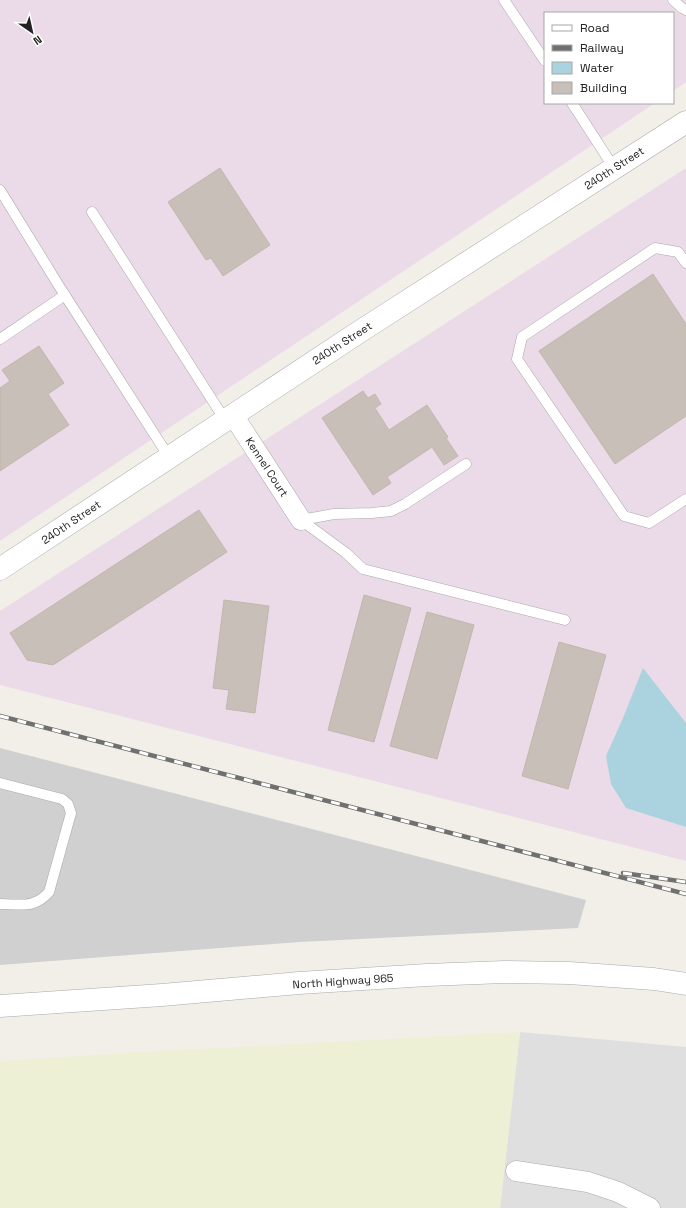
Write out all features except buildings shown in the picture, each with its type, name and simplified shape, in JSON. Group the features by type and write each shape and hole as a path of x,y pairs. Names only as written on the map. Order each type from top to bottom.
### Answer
{"street":[{"name":"240th Street","path":"0,569 427,288 614,168 685,125"},
{"name":"Kennel Court","path":"229,417 301,520"},
{"name":"North Highway 965","path":"0,1006 162,995 299,983 504,972 569,973 654,979 686,984"},
{"path":"516,1170 588,1182 618,1192 650,1208"}],"lane":[{"path":"504,0 544,60"},
{"path":"673,0 686,10"},
{"path":"573,104 614,168"},
{"path":"0,190 65,296 169,457"},
{"path":"92,212 229,417"},
{"path":"686,263 678,252 655,248 522,337 517,359 624,516 649,523 686,499"},
{"path":"0,339 65,296"},
{"path":"301,520 334,514 391,511 405,504 466,464"},
{"path":"301,520 346,554 363,569 565,620"},
{"path":"0,783 62,799 68,804 71,813 49,892 42,899 32,904 0,904"}],"shaded area":[{"path":"0,0 686,0 686,82 674,90 674,12 544,12 544,104 654,104 0,541"},
{"path":"686,168 686,861 0,685 0,611"},
{"path":"0,748 586,900 578,928 300,942 0,965"},
{"path":"520,1032 686,1047 686,1208 500,1208"}],"green space":[{"path":"520,1032 500,1208 0,1208 0,1061"}],"water":[{"path":"643,668 686,723 686,827 626,808 611,784 606,756"}],"railway":[{"path":"0,716 686,894"},
{"path":"623,873 686,882"}]}
